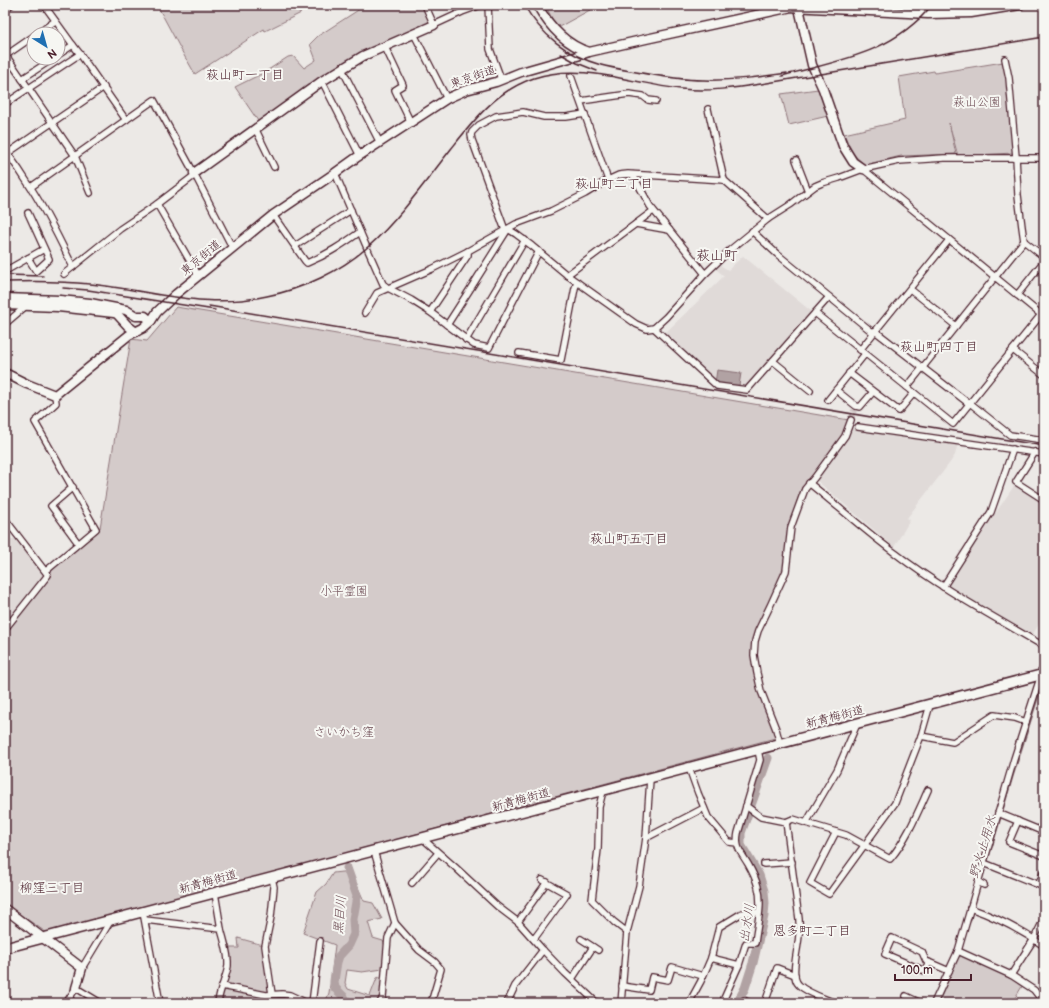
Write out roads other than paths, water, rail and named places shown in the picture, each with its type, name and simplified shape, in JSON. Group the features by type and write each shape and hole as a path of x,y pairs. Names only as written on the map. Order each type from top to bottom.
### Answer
{"main road":[{"name":"新青梅街道","path":"5,948 111,920 144,916 215,893 1043,675"}],"street":[{"path":"5,9 11,5"},
{"path":"44,5 72,46 80,54 104,87 126,120"},
{"path":"425,5 434,25"},
{"path":"64,274 120,229 157,204 255,128 322,81 363,56 462,12 482,5"},
{"path":"488,5 490,49 501,79"},
{"path":"537,5 556,32 580,48 590,52"},
{"name":"東京街道","path":"56,399 129,335 143,328 151,321 157,312 198,275 273,215 447,99 466,90 520,72 590,52 792,8 928,14 971,13 1020,5"},
{"path":"799,8 812,65 823,89 843,146 853,162 995,278 1043,314 953,424 815,313"},
{"path":"48,26 55,21"},
{"path":"414,34 447,99"},
{"path":"26,41 5,55 75,156 90,193"},
{"path":"66,50 72,46"},
{"path":"385,47 402,85 395,90 411,123"},
{"path":"5,104 80,54"},
{"path":"1005,59 1009,78 1018,195 1024,241 1044,257"},
{"path":"22,79 42,66"},
{"path":"342,69 380,143"},
{"path":"571,76 608,180"},
{"path":"322,81 360,156"},
{"path":"73,267 60,239 31,187 6,153 104,87"},
{"path":"581,101 629,94 643,96 648,100 656,101"},
{"path":"31,187 154,100 232,247"},
{"path":"708,109 724,180 768,219"},
{"path":"585,114 566,117 544,117 524,112 496,116 479,125 472,132 472,140 506,230 525,240 567,275 636,324 647,329 654,328 666,317 705,274 752,231 808,191 822,183 863,169 899,161 944,158 1044,158"},
{"path":"255,128 274,166"},
{"path":"796,160 808,191"},
{"path":"335,173 383,284 430,312 474,345 490,348 539,251"},
{"path":"365,313 377,293 432,269 516,224 551,211 619,175 724,180"},
{"path":"633,175 650,206 705,274"},
{"path":"157,204 198,275"},
{"path":"295,246 351,210"},
{"path":"567,275 653,210"},
{"path":"28,213 49,259 36,270 28,258"},
{"path":"273,215 304,261 307,263 322,257 360,232"},
{"path":"636,224 669,230"},
{"path":"447,325 506,230"},
{"path":"752,231 777,254 871,331 875,331 1010,435 1044,440"},
{"path":"466,340 525,240"},
{"path":"860,350 949,240"},
{"path":"907,388 1024,241"},
{"path":"5,270 44,249"},
{"path":"430,312 468,255 468,251"},
{"path":"1017,295 1044,261"},
{"path":"520,353 561,360 577,282"},
{"path":"910,289 956,326"},
{"path":"654,328 717,386 747,390 829,297"},
{"path":"5,298 90,303 126,310 136,316 145,316 151,321"},
{"path":"5,324 36,299"},
{"path":"5,306 27,305 77,308 114,313 117,314 136,332"},
{"path":"1013,350 1044,375"},
{"path":"828,400 865,354"},
{"path":"773,361 810,391"},
{"path":"849,373 899,412 914,393"},
{"path":"5,374 56,399 35,422 96,529 46,572"},
{"path":"836,390 855,408 860,407 873,392"},
{"path":"780,744 776,729 761,691 754,655 755,641 758,631 786,571 791,527 805,489 845,436 851,420"},
{"path":"858,426 1044,454"},
{"path":"943,587 991,512 1013,449"},
{"path":"1035,452 1016,482 1044,500"},
{"path":"809,483 894,553 943,587 1040,644 1044,648"},
{"path":"73,487 51,506 78,543"},
{"path":"5,519 48,575 5,629"},
{"path":"934,1003 960,952 980,883 984,863 1017,760 1026,722 1043,675 1044,663"},
{"path":"836,832 810,883 830,894 895,803 921,736 930,705"},
{"path":"921,736 953,742 994,715 1015,718 1026,722"},
{"path":"806,823 837,770 857,724"},
{"path":"722,1003 739,965 746,943 755,943 759,912 758,886 748,864 739,850 737,843 738,833 760,760 758,750"},
{"path":"690,768 708,816 729,842 737,843"},
{"path":"621,1003 627,932 639,886 646,838 650,779"},
{"path":"746,806 761,817 786,822 793,819 846,835 890,859 898,849 916,817 928,790"},
{"path":"603,791 599,807 598,849 592,900 614,922 627,932"},
{"path":"646,838 704,808"},
{"path":"1000,814 1044,832"},
{"path":"1018,821 1009,842 1044,856"},
{"path":"786,822 797,899 800,935 796,955 795,975 798,984 807,991 835,1003"},
{"path":"422,838 496,906 518,922 543,950 597,1003"},
{"path":"374,851 396,923 419,950 435,962 441,969 431,1003"},
{"path":"412,883 438,853"},
{"path":"764,864 792,862"},
{"path":"984,863 1041,886 1044,871"},
{"path":"272,878 274,887 271,917 265,946 272,994"},
{"path":"518,922 544,881 567,894 534,939"},
{"path":"215,893 228,966 218,1003"},
{"path":"972,908 1002,922 1044,946"},
{"path":"5,909 82,968"},
{"path":"689,1003 711,958 719,927 742,913 759,912"},
{"path":"160,1003 144,916 221,929"},
{"path":"1011,975 1034,939 1044,919"},
{"path":"66,1003 76,988 82,968 111,920"},
{"path":"380,1003 383,997 388,938 396,923"},
{"path":"929,962 924,971 885,954 892,938 922,952 926,961 929,962 949,971"},
{"path":"572,979 584,965 595,948 581,939"},
{"path":"312,1002 320,942"},
{"path":"506,1003 515,986 543,950"},
{"path":"960,952 1011,975 1034,990 1044,1003"},
{"path":"711,958 739,965"},
{"path":"622,986 649,990 652,977 668,980 672,967 703,976"},
{"path":"765,1003 777,968 795,975"},
{"path":"222,986 266,995 290,995 305,1002 316,1003"},
{"path":"76,988 101,1003"},
{"path":"906,996 921,1003"},
{"path":"1035,1003 1040,996"},
{"path":"5,999 6,1003"},
{"path":"743,1003 744,1000 750,1003"}],"waterway":[{"name":"野火止用水","path":"1002,813 1039,695"},
{"name":"出水川","path":"737,1003 745,988 753,963 764,916 765,903 764,891 759,875 741,845 741,833 768,758"},
{"name":"野火止用水","path":"987,863 1001,817"},
{"name":"野火止用水","path":"981,882 986,866"},
{"name":"黒目川","path":"347,868 357,896 353,919 354,934 349,945 339,956 334,981 335,988 348,1003"},
{"name":"野火止用水","path":"974,907 980,885"},
{"name":"野火止用水","path":"969,924 973,910"},
{"name":"野火止用水","path":"938,1003 959,954"}],"tunnel":[{"path":"851,420 854,410"}],"railway":[{"path":"524,5 539,26 556,43 577,56 601,65 677,79 694,80 734,79 787,73"},
{"path":"782,76 844,59 882,45 900,35 932,5"},
{"path":"5,282 79,283 178,298 222,301 244,300 267,296 308,284 334,271 369,246 402,212 460,138 487,107 508,90 534,78 571,72 589,73 681,89 721,89 761,84 1044,37"},
{"path":"561,54 577,63 597,71"},
{"path":"5,275 43,276"},
{"path":"63,288 88,290 215,310"},
{"path":"209,306 1044,446"}],"district":[{"name":"萩山町一丁目","path":"245,75"},
{"name":"萩山町二丁目","path":"614,184"},
{"name":"萩山町","path":"717,255"},
{"name":"萩山町四丁目","path":"939,347"},
{"name":"萩山町五丁目","path":"629,539"},
{"name":"柳窪三丁目","path":"52,888"},
{"name":"恩多町二丁目","path":"812,931"}],"park label":[{"name":"萩山公園","path":"977,102"},
{"name":"小平霊園","path":"344,591"},
{"name":"さいかち窪","path":"344,732"}]}
